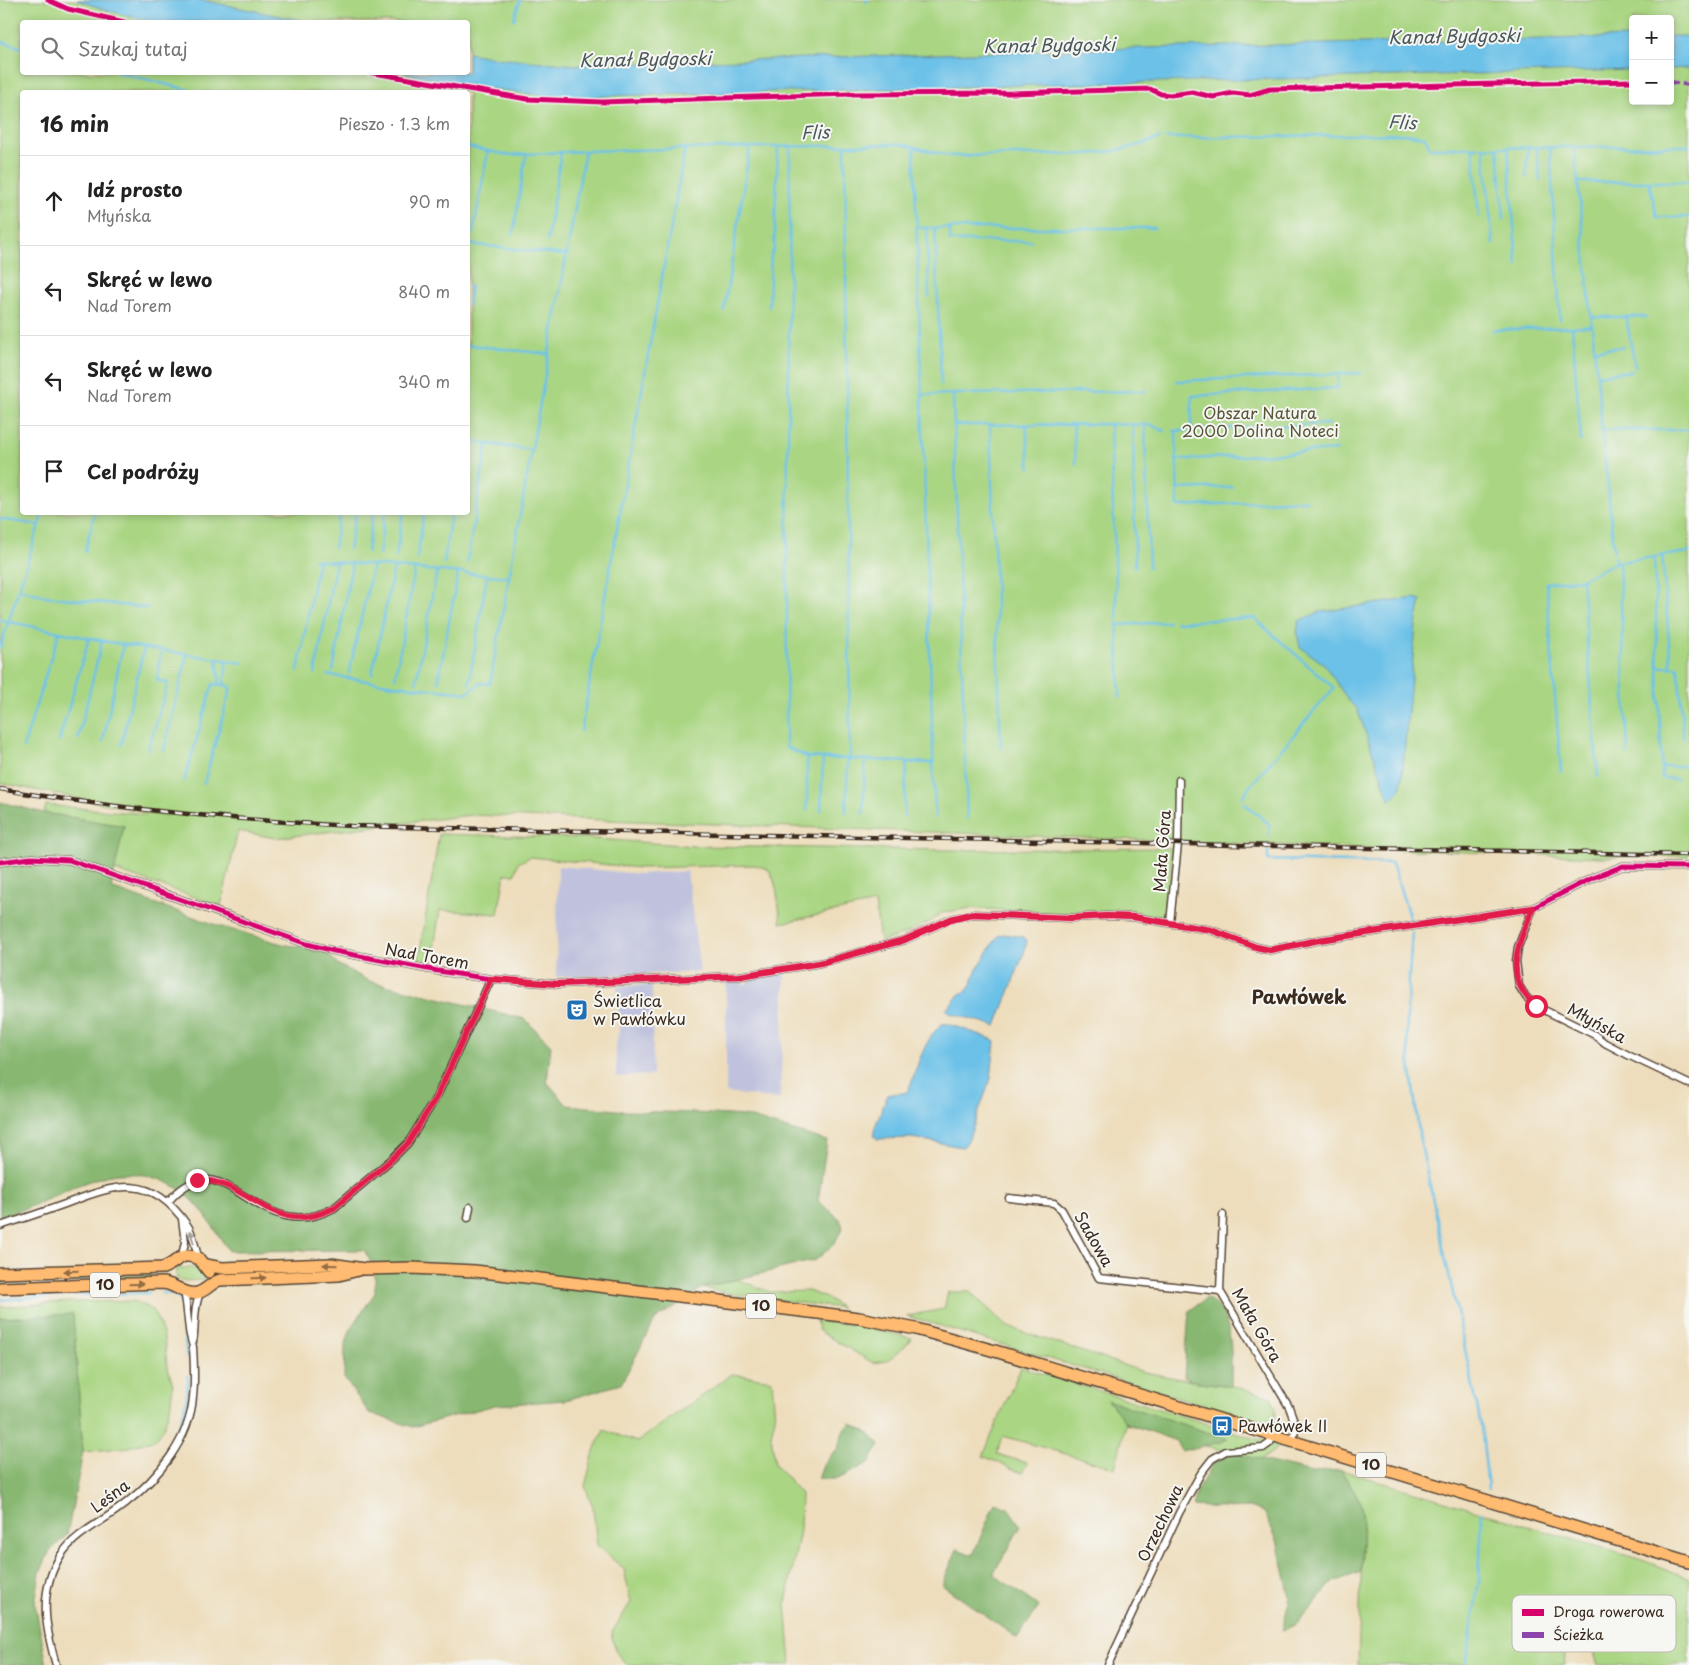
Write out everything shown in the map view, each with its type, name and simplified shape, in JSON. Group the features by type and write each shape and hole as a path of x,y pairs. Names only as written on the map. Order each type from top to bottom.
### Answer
{"highway":[{"name":"10","path":"0,1273 162,1268 182,1256 190,1256 213,1267 231,1268 331,1264 364,1268 474,1271 860,1318 909,1327 996,1351 1689,1562"},
{"path":"203,1262 209,1272 212,1284"},
{"path":"171,1264 171,1278 180,1289"},
{"name":"10","path":"0,1288 163,1283 192,1294 200,1293 220,1280 339,1275 364,1268"}],"street":[{"name":"Mała Góra","path":"1170,923 1178,844 1179,780"},
{"name":"Nad Torem","path":"0,862 31,858 69,860 307,944 334,951 418,968 491,979 558,984 740,976 820,963 904,940 951,919 971,914 1071,918 1133,917 1211,930 1256,947 1270,950 1319,940 1533,908 1592,878 1623,866 1689,867"},
{"name":"Młyńska","path":"1533,908 1518,947 1516,961 1516,975 1519,986 1526,997 1536,1006 1595,1035 1630,1056 1689,1084"},
{"name":"Nad Torem","path":"168,1202 175,1193 188,1184 197,1180 208,1180 230,1188 264,1208 286,1216 299,1218 311,1216 334,1208 408,1143 437,1096 491,979"},
{"path":"0,1226 87,1195 121,1187 144,1189 168,1202 182,1218 191,1231 194,1244 203,1262"},
{"name":"Sadowa","path":"1009,1198 1054,1203 1062,1210 1099,1278 1220,1291"},
{"path":"468,1218 470,1208"},
{"name":"Mała Góra","path":"1223,1215 1220,1291 1289,1407 1296,1426 1294,1441"},
{"path":"182,1218 184,1242 182,1256"},
{"name":"Leśna","path":"56,1665 46,1624 45,1606 48,1587 55,1566 65,1550 82,1534 125,1504 151,1481 171,1454 190,1416 194,1390 192,1346 187,1303 180,1289"},
{"name":"Leśna","path":"192,1346 196,1325 196,1304 200,1293"},
{"name":"Orzechowa","path":"1108,1665 1176,1521 1201,1473 1212,1459 1226,1451 1263,1448 1270,1443 1272,1436"}],"shaded area":[{"path":"558,866 640,874 687,871 700,972 556,977"},
{"path":"785,973 780,1099 726,1093 726,982 739,979 744,985 754,977"},
{"path":"652,985 653,1075 616,1077 616,1046 619,1031 617,986"}],"green space":[{"name":"Obszar Natura 2000 Dolina Noteci","path":"0,0 1689,0 1689,856 1600,857 471,815 275,838 238,831 221,906 114,870 124,826 44,813 46,805 166,816 0,783"},
{"path":"0,802 44,813 124,826 111,888 222,927 286,945 308,947 327,952 337,964 369,981 525,1019 551,1045 547,1082 567,1105 626,1111 745,1116 827,1141 818,1201 840,1219 843,1228 833,1245 816,1260 702,1288 655,1320 621,1384 566,1400 495,1405 413,1427 369,1413 344,1378 345,1346 351,1328 375,1293 375,1269 364,1250 229,1251 202,1211 185,1193 155,1178 134,1174 95,1179 20,1211 0,1216"},
{"path":"439,834 584,838 694,846 949,850 1173,848 1166,919 1143,914 1114,912 1061,914 971,908 941,913 932,921 904,934 880,942 875,903 781,923 773,878 767,869 755,865 640,868 530,857 518,863 515,874 505,874 498,914 440,910 431,967 418,964"},
{"path":"177,1268 199,1268 206,1274 204,1280 182,1281 176,1278"},
{"path":"150,1273 150,1278 0,1283 0,1278"},
{"path":"736,1279 770,1292 809,1291 830,1300 841,1308 739,1295 702,1288"},
{"path":"948,1292 970,1292 1008,1327 1144,1372 1191,1381 1232,1386 1271,1397 1276,1410 1274,1426 907,1316 944,1309"},
{"path":"1207,1298 1219,1308 1227,1325 1231,1345 1231,1386 1191,1381 1184,1377 1189,1311"},
{"path":"134,1301 152,1310 159,1322 164,1337 167,1364 173,1386 170,1409 163,1429 155,1440 129,1447 83,1452 73,1315 0,1318 0,1307 67,1302"},
{"path":"73,1314 83,1452 67,1535 50,1551 40,1572 35,1604 47,1665 0,1665 0,1318"},
{"path":"816,1321 855,1325 912,1338 899,1352 887,1361 873,1363 819,1331"},
{"path":"1021,1367 1280,1446 1260,1461 1126,1424 1115,1468 1003,1436 997,1454 1027,1463 1022,1473 983,1456"},
{"path":"732,1374 772,1380 775,1418 771,1435 775,1464 801,1494 800,1530 786,1603 791,1665 627,1665 616,1652 611,1634 631,1602 624,1569 597,1546 593,1507 585,1486 595,1448 604,1430 637,1442"},
{"path":"1108,1400 1228,1439 1181,1451 1176,1441 1126,1423"},
{"path":"851,1423 867,1432 880,1444 869,1463 838,1479 818,1479 824,1463 838,1448 843,1432"},
{"path":"1232,1453 1312,1472 1341,1470 1360,1501 1363,1519 1361,1572 1333,1582 1298,1623 1282,1631 1290,1597 1277,1540 1264,1512 1250,1507 1192,1506 1197,1490 1214,1463"},
{"path":"1341,1470 1645,1561 1689,1578 1689,1665 1598,1665 1594,1652 1676,1652 1676,1595 1512,1595 1512,1652 1566,1652 1565,1665 1358,1665 1363,1519 1360,1501"},
{"path":"995,1503 1008,1508 1021,1526 993,1574 1039,1607 1017,1638 942,1585 957,1549 973,1555"}],"water":[{"path":"77,0 201,0 299,20 145,20 109,11"},
{"path":"1674,36 1689,36 1689,68 1674,69"},
{"path":"1629,37 1629,70 566,97 504,91 413,75 470,75 470,53 496,58 576,65 1138,48"},
{"path":"1414,598 1421,600 1416,625 1401,788 1390,801 1357,709 1348,700 1324,664 1300,647 1297,633 1299,621 1319,612"},
{"path":"1003,934 1024,937 1027,941 996,1026 950,1013 946,1010 960,994 967,991 976,971 998,936"},
{"path":"942,1024 949,1024 995,1041 991,1078 969,1138 962,1147 912,1138 877,1139 874,1136 874,1130 886,1098 889,1094 908,1091 925,1046"}],"waterway":[{"path":"514,19 520,0"},
{"name":"Flis","path":"0,41 20,47"},
{"name":"Flis","path":"128,75 189,90"},
{"name":"Flis","path":"1166,138 1405,134 1425,137 1430,148 1689,146"},
{"name":"Flis","path":"470,147 508,155 585,151 901,144 951,156 1085,154 1114,151 1160,138"},
{"path":"845,145 850,759"},
{"path":"769,307 771,255 774,249 778,146"},
{"path":"790,146 786,747 807,757 933,763"},
{"path":"724,310 750,147"},
{"path":"914,147 935,818"},
{"path":"581,731 685,148"},
{"path":"1498,148 1504,219"},
{"path":"1508,148 1517,265"},
{"path":"1526,177 1528,148"},
{"path":"1537,148 1540,180"},
{"path":"1550,148 1560,320"},
{"path":"1574,148 1578,182 1689,182"},
{"path":"1473,149 1479,217"},
{"path":"1484,149 1493,244"},
{"path":"473,233 488,151"},
{"path":"328,675 467,693 481,683 490,684 585,151"},
{"path":"547,241 561,152"},
{"path":"513,235 526,154"},
{"path":"1578,182 1614,551"},
{"path":"1649,182 1657,217 1689,217"},
{"path":"916,228 1154,228"},
{"path":"927,228 929,297"},
{"path":"935,228 941,384"},
{"path":"950,229 950,241 1031,241"},
{"path":"470,244 566,255"},
{"path":"470,287 470,293"},
{"path":"1591,317 1626,317 1635,367"},
{"path":"1626,317 1646,317"},
{"path":"1581,441 1572,327 1591,326"},
{"path":"1493,330 1572,327"},
{"path":"470,345 549,354"},
{"path":"1595,350 1623,347"},
{"path":"1597,375 1631,371"},
{"path":"1177,381 1361,373"},
{"path":"1173,431 1191,430 1192,396 1338,388 1338,374"},
{"path":"953,394 1146,391"},
{"path":"922,395 953,394 967,818"},
{"path":"954,425 1110,424 1120,697"},
{"path":"1111,424 1151,425 1165,431"},
{"path":"1191,430 1329,424"},
{"path":"990,425 1001,748"},
{"path":"1026,425 1030,468"},
{"path":"1073,425 1076,465"},
{"path":"1133,425 1135,567"},
{"path":"1145,425 1149,567"},
{"path":"1602,430 1689,430"},
{"path":"1176,432 1178,506 1307,500"},
{"path":"470,441 532,450"},
{"path":"467,562 487,444"},
{"path":"1176,460 1337,450"},
{"path":"1177,489 1232,487"},
{"path":"19,589 42,515"},
{"path":"85,551 94,515"},
{"path":"334,548 340,515"},
{"path":"349,549 355,515"},
{"path":"367,552 373,515"},
{"path":"379,555 385,515"},
{"path":"396,557 403,515"},
{"path":"417,559 424,515"},
{"path":"444,563 451,515"},
{"path":"0,519 39,525"},
{"path":"1654,557 1689,552"},
{"path":"1662,555 1671,667"},
{"path":"1615,557 1615,563 1619,562 1628,754"},
{"path":"1619,562 1654,557 1662,778 1677,779"},
{"path":"314,560 509,577"},
{"path":"298,671 318,560"},
{"path":"315,673 336,562"},
{"path":"1598,777 1582,579 1615,563"},
{"path":"333,671 352,564"},
{"path":"349,673 373,565"},
{"path":"372,674 394,567"},
{"path":"395,678 415,569"},
{"path":"416,682 437,571"},
{"path":"438,682 458,573"},
{"path":"469,684 487,575"},
{"path":"1561,772 1546,583 1582,579"},
{"path":"0,647 19,589 45,596 147,608"},
{"path":"1176,622 1254,618 1334,688 1250,786 1243,797"},
{"path":"0,620 114,643 243,663"},
{"path":"1117,625 1169,622"},
{"path":"23,748 59,632"},
{"path":"59,741 89,638"},
{"path":"78,739 102,641"},
{"path":"103,741 123,645"},
{"path":"121,745 144,648"},
{"path":"148,750 168,683 157,680 161,650"},
{"path":"164,750 187,655"},
{"path":"217,659 220,685"},
{"path":"204,783 231,687 224,685 227,660"},
{"path":"1659,667 1678,667 1684,738"},
{"path":"184,781 213,684 224,685"},
{"path":"807,757 807,810"},
{"path":"821,810 823,758"},
{"path":"846,812 848,759"},
{"path":"863,813 865,760"},
{"path":"904,816 907,762"},
{"path":"1662,767 1683,766"},
{"path":"1244,803 1269,824 1269,835"},
{"path":"1268,851 1268,860 1392,863 1410,919"},
{"path":"1412,932 1407,1040 1420,1140 1477,1405 1488,1489"},
{"path":"0,1300 69,1295 149,1293"},
{"path":"162,1293 173,1294 181,1301 187,1358"},
{"path":"165,1452 182,1416 187,1397 188,1376"},
{"path":"1466,1665 1479,1580 1482,1512"}],"railway":[{"path":"0,789 175,813 351,826 1689,855"}],"marked path":[{"path":"1674,83 1689,85"}],"cycle path":[{"path":"48,0 68,9 115,20"},
{"path":"386,75 527,99 602,102 851,94 1011,93 1150,89 1161,94 1171,95 1192,92 1213,97 1233,93 1250,95 1270,89 1629,81"},
{"path":"0,862 31,858 69,860 307,944 334,951 491,979 558,984 740,976 820,963 905,940 951,919 971,914 1071,918 1133,917 1211,930 1256,947 1270,950 1319,940 1533,908 1592,878 1623,866 1689,867"}],"place":[{"name":"Świetlica w Pawłówku","path":"577,1010"},
{"name":"Pawłówek II","path":"1222,1426"}],"district":[{"name":"Pawłówek","path":"1299,997"}],"route":[{"path":"197,1180 208,1180 218,1183 242,1194 264,1208 286,1216 299,1218 311,1216 334,1208 408,1143 437,1096 491,979 558,984 740,976 820,963 904,940 962,915 1071,918 1133,917 1211,930 1256,947 1270,950 1319,940 1533,908 1518,947 1516,975 1519,986 1526,997 1536,1006"}],"water label":[{"name":"Kanał Bydgoski","path":"1454,37"},
{"name":"Kanał Bydgoski","path":"1049,46"},
{"name":"Kanał Bydgoski","path":"645,60"}]}
